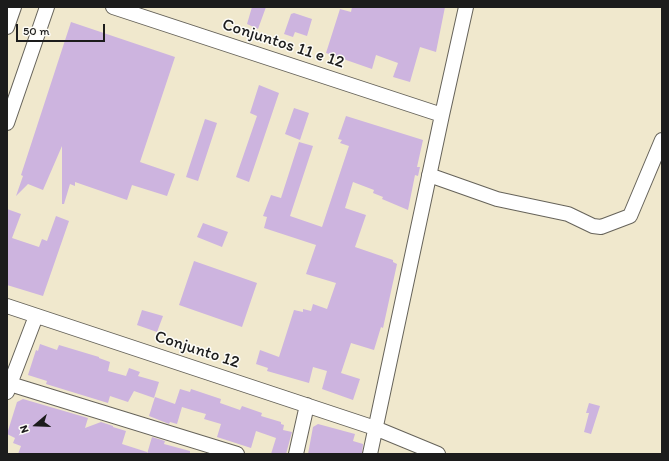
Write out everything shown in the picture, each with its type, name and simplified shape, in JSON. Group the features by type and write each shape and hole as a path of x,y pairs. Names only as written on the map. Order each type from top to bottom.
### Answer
{"street":[{"path":"7,123 47,7"},
{"name":"Conjuntos 11 e 12","path":"113,7 442,115"},
{"path":"370,454 466,7"},
{"path":"7,27 11,8"},
{"path":"429,175 497,199 568,214 592,226 601,227 630,216 662,140"},
{"name":"Conjunto 12","path":"7,306 376,428 438,454"},
{"path":"36,316 8,389 237,454"},
{"path":"296,454 307,405"}],"building":[{"path":"252,7 266,7 258,29 247,24"},
{"path":"352,7 445,7 436,52 420,47 410,82 393,77 398,63 376,55 372,69 326,53 340,9 351,12"},
{"path":"294,13 312,19 307,36 295,32 293,37 284,34 291,14"},
{"path":"71,22 175,57 140,162 175,174 167,196 132,185 127,200 75,182 75,186 70,184 64,204 62,204 62,146 43,190 28,184 16,196 23,176 21,175"},
{"path":"259,85 279,93 249,182 236,177 257,116 250,113"},
{"path":"294,108 309,113 300,140 285,134"},
{"path":"346,116 423,140 417,167 420,167 418,176 415,175 408,210 382,199 383,197 373,193 374,190 353,182 345,208 366,215 355,247 393,260 393,262 397,264 383,328 381,327 374,350 351,343 341,373 360,379 353,400 322,389 327,371 313,367 309,383 267,371 268,368 256,364 260,350 279,357 294,310 303,312 303,309 311,311 313,304 327,309 336,283 306,274 316,245 264,228 267,217 263,216 271,195 281,198 299,142 313,146 290,216 322,227 349,146 340,143 342,140 338,139"},
{"path":"205,119 217,123 198,181 186,177"},
{"path":"7,209 21,214 12,238 39,247 42,239 47,241 56,216 69,221 43,296 7,285"},
{"path":"203,223 228,232 222,247 197,237"},
{"path":"194,261 257,283 242,327 179,305"},
{"path":"142,310 163,316 157,332 137,325"},
{"path":"40,344 57,350 59,345 99,357 110,362 108,371 126,376 129,368 140,372 138,376 159,382 154,398 134,391 128,402 110,396 108,403 46,384 47,381 28,375 36,350 38,351"},
{"path":"180,389 190,392 191,389 221,399 220,403 240,410 242,406 262,413 261,416 281,422 281,424 284,425 283,430 292,432 286,454 271,454 276,438 256,431 251,448 217,437 221,424 204,419 206,414 182,407 177,424 170,422 169,424 149,416 155,397 175,404"},
{"path":"23,399 88,418 85,428 101,422 126,431 122,444 147,452 147,454 18,454 21,446 13,443 15,438 7,434 17,402"},
{"path":"589,403 600,406 591,434 584,432 589,413 586,413"},
{"path":"318,424 355,434 353,441 363,444 362,454 308,454 313,427"},
{"path":"152,437 165,441 164,444 190,451 190,454 147,454"}]}
